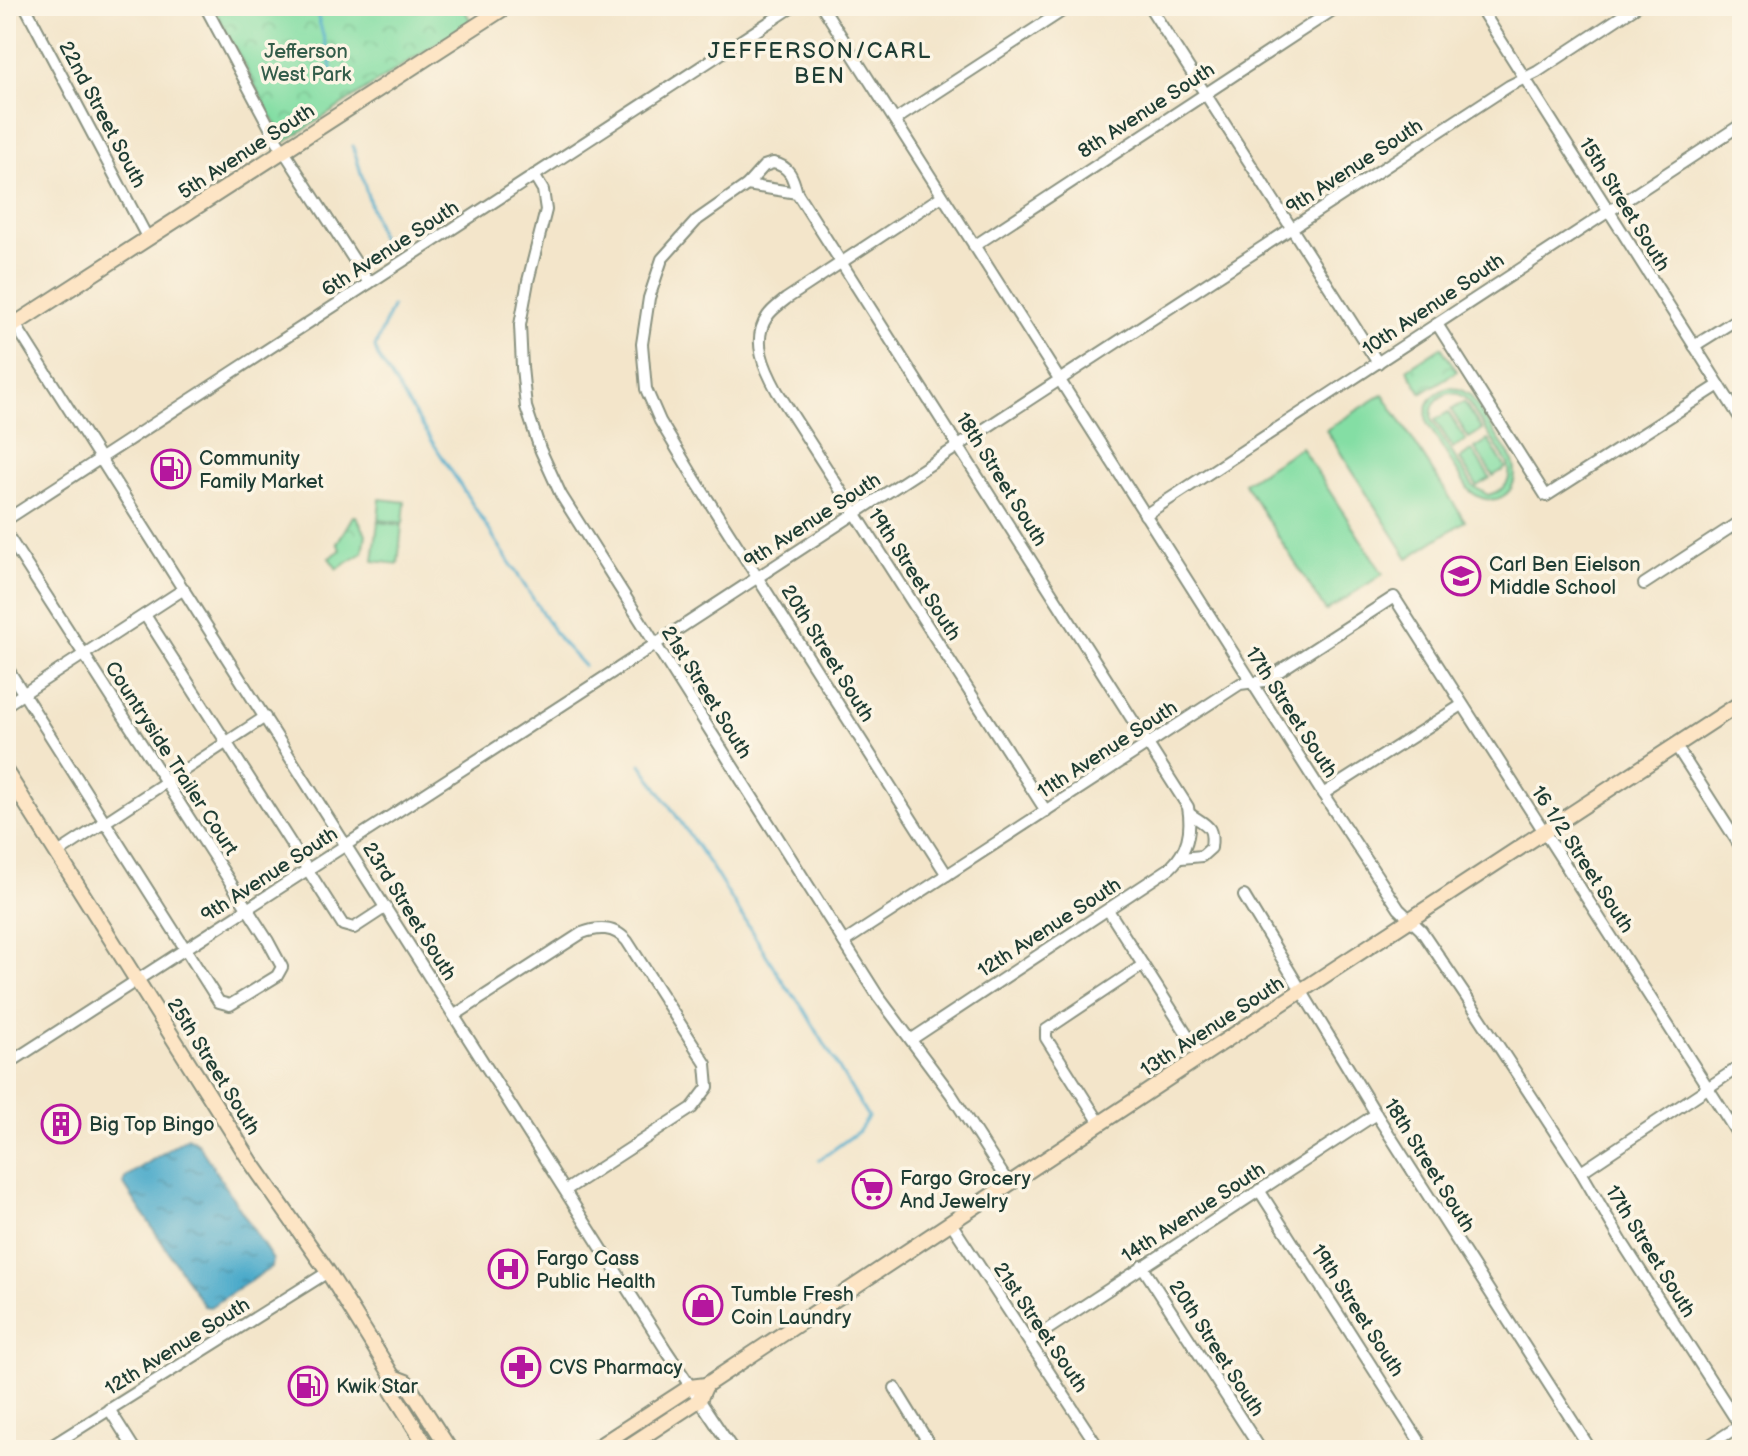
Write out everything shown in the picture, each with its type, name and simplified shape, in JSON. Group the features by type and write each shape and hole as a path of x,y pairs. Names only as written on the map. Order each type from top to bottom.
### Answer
{"main road":[{"name":"5th Avenue South","path":"10,328 507,6"},
{"name":"13th Avenue South","path":"623,1450 706,1385 1742,702"},
{"name":"25th Street South","path":"6,772 251,1162 328,1272 393,1377 392,1391 429,1450"},
{"name":"25th Street South","path":"393,1377 406,1382 450,1450"},
{"name":"13th Avenue South","path":"593,1450 694,1394"}],"street":[{"name":"22nd Street South","path":"25,6 148,239"},
{"path":"205,6 284,150 369,283"},
{"name":"6th Avenue South","path":"6,520 794,6"},
{"name":"17th Street South","path":"822,6 1323,794 1399,909 1421,930 1455,979 1741,1426"},
{"path":"895,120 1070,6"},
{"path":"1149,6 1378,363"},
{"name":"8th Avenue South","path":"974,246 1339,6"},
{"name":"15th Street South","path":"1479,6 1742,421"},
{"name":"9th Avenue South","path":"6,1065 1637,6"},
{"name":"10th Avenue South","path":"1145,515 1742,124"},
{"name":"18th Street South","path":"747,185 764,166 773,163 787,169 792,175 797,193 1148,743 1190,814"},
{"name":"21st Street South","path":"534,175 543,190 546,210 520,325 526,407 540,449 561,495 878,996 951,1094 1009,1184"},
{"path":"747,185 797,193"},
{"name":"20th Street South","path":"747,185 697,220 662,259 649,298 642,344 646,389 660,421 947,875"},
{"path":"842,261 942,196"},
{"name":"19th Street South","path":"842,261 786,299 767,317 760,336 761,354 777,391 1046,811"},
{"name":"23rd Street South","path":"6,310 10,328 101,458 694,1394 733,1450"},
{"path":"1694,346 1742,316"},
{"path":"1437,324 1546,496 1719,385"},
{"path":"1644,584 1742,520"},
{"name":"Countryside Trailer Court","path":"6,533 247,909 282,967 277,976 226,1006 219,1002 6,666"},
{"path":"6,705 184,589"},
{"name":"11th Avenue South","path":"844,942 1240,684 1264,681 1394,597"},
{"name":"16 1/2 Street South","path":"1394,597 1742,1141"},
{"path":"145,615 343,925 354,928 386,907"},
{"path":"1323,794 1462,705"},
{"path":"58,853 265,717"},
{"path":"1676,746 1742,849"},
{"path":"1181,858 1187,844 1190,814"},
{"name":"12th Avenue South","path":"912,1039 1181,858 1202,856 1211,848 1213,834 1208,826 1190,814"},
{"name":"18th Street South","path":"1244,896 1376,1114 1591,1450"},
{"path":"1108,910 1201,1056"},
{"path":"455,1015 582,933 602,928 612,930 627,941 706,1064 709,1080 705,1094 692,1108 566,1190"},
{"path":"1100,1123 1046,1038 1046,1030 1143,965"},
{"path":"1581,1172 1742,1065"},
{"name":"14th Avenue South","path":"1030,1341 1376,1114"},
{"name":"19th Street South","path":"1259,1190 1425,1450"},
{"name":"21st Street South","path":"951,1223 1100,1450"},
{"name":"20th Street South","path":"1142,1266 1261,1450"},
{"name":"12th Avenue South","path":"45,1450 328,1272"},
{"path":"895,1388 933,1450"},
{"path":"109,1409 135,1450"},
{"path":"1702,1450 1741,1426"}],"green space":[{"name":"Jefferson West Park","path":"215,6 462,6 471,21 285,142"},
{"path":"1441,347 1457,371 1422,393 1407,369"},
{"path":"1459,389 1470,395 1513,461 1514,482 1504,496 1487,499 1469,490 1427,423 1428,405 1442,390","holes":["1449,393 1466,399 1508,464 1506,484 1488,495 1473,486 1432,421 1437,400"]},
{"path":"1383,394 1465,521 1408,558 1326,430"},
{"path":"1464,402 1482,430 1469,438 1451,410"},
{"path":"1448,412 1466,440 1453,448 1435,420"},
{"path":"1488,440 1506,468 1493,476 1475,448"},
{"path":"1301,447 1383,574 1326,611 1244,483"},
{"path":"1472,450 1490,478 1477,486 1460,459"},
{"path":"380,499 405,502 403,523 378,520"},
{"path":"353,516 356,516 366,534 363,553 337,569 329,558 341,550 337,543"},
{"path":"378,522 402,525 398,564 373,561"}],"water":[{"path":"188,1137 198,1144 273,1260 272,1267 210,1307 204,1306 123,1183 126,1177"}],"waterway":[{"path":"315,6 337,86"},
{"path":"353,146 382,244"},
{"path":"392,307 375,347 378,357 559,639 584,666"},
{"path":"641,764 712,868 787,988 800,1003 868,1117 859,1131 819,1160"}],"place":[{"name":"Community Family Market","path":"171,469"},
{"name":"Carl Ben Eielson Middle School","path":"1461,576"},
{"name":"Big Top Bingo","path":"61,1124"},
{"name":"Fargo Grocery And Jewelry","path":"872,1189"},
{"name":"Fargo Cass Public Health","path":"508,1269"},
{"name":"Tumble Fresh Coin Laundry","path":"703,1305"},
{"name":"CVS Pharmacy","path":"521,1367"},
{"name":"Kwik Star","path":"308,1386"}],"district":[{"name":"JEFFERSON/CARL BEN","path":"820,62"}]}
